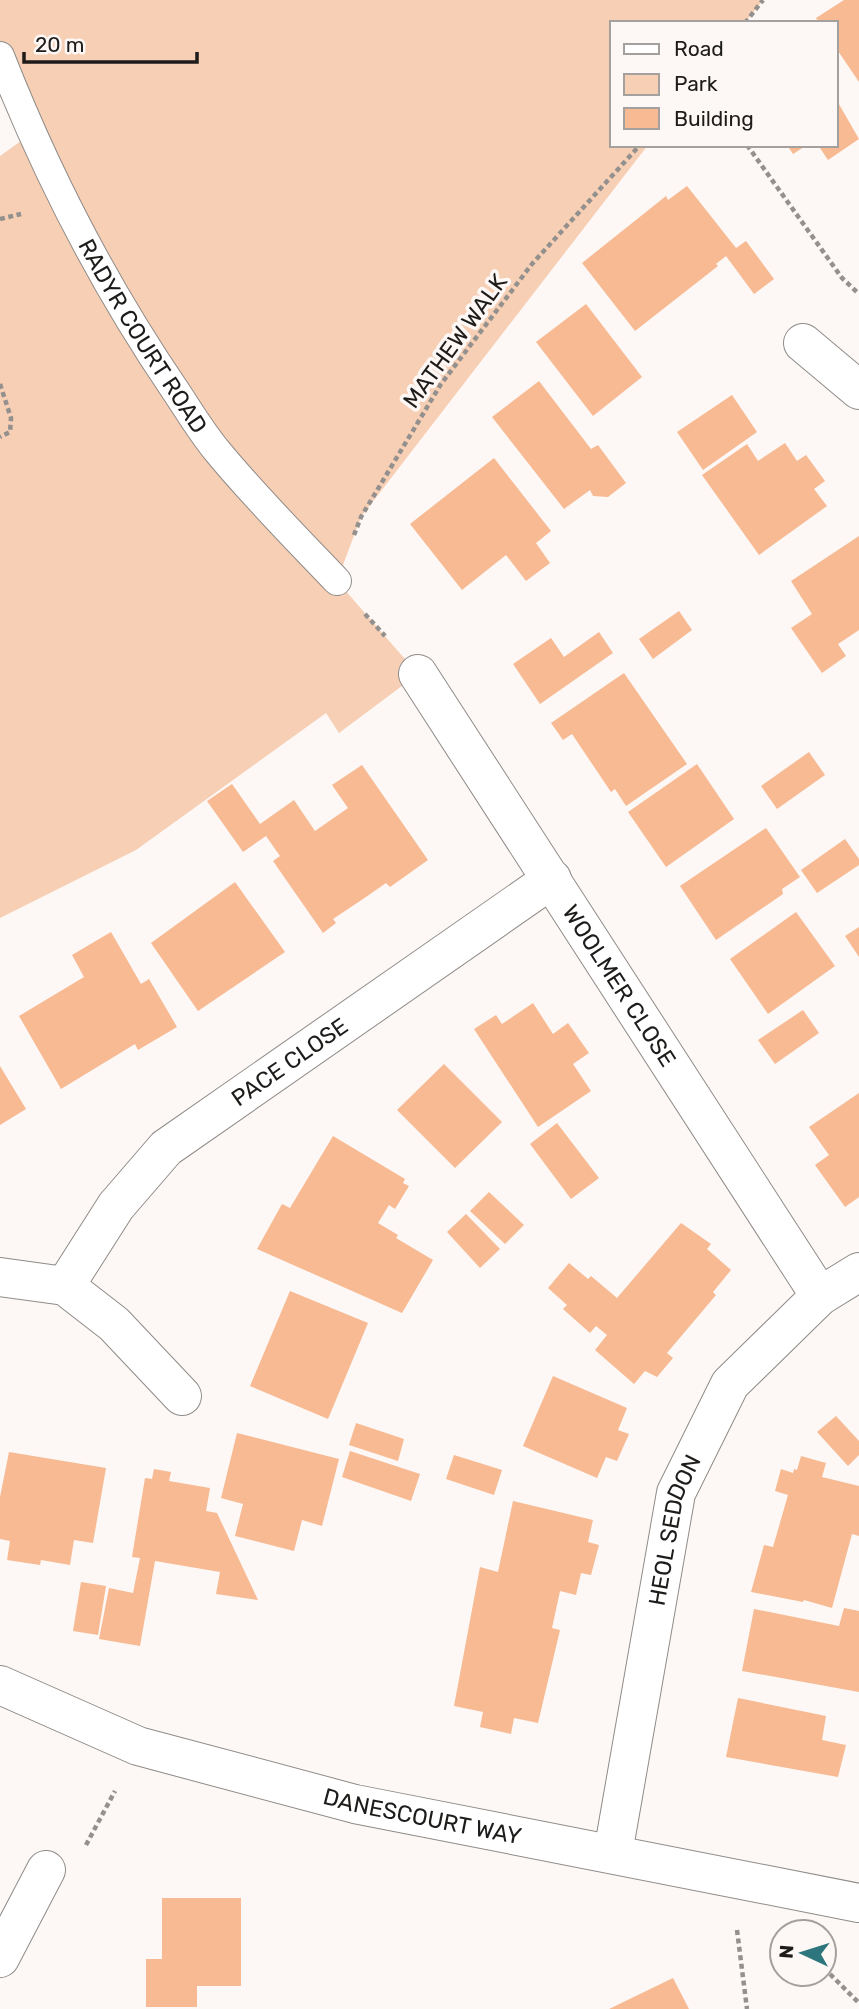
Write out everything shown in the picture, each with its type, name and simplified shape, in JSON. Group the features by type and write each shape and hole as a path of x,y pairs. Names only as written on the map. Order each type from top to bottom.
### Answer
{"street":[{"path":"803,343 859,390"},
{"name":"WOOLMER CLOSE","path":"418,674 820,1296"},
{"name":"PACE CLOSE","path":"65,1286 116,1206 166,1148 552,878"},
{"name":"HEOL SEDDON","path":"613,1853 676,1493 730,1384 820,1296 859,1272"},
{"path":"0,1277 65,1286 114,1324 182,1396"},
{"name":"DANESCOURT WAY","path":"0,1685 138,1746 363,1806 859,1903"},
{"path":"0,1958 46,1870"}],"lane":[{"name":"RADYR COURT ROAD","path":"0,56 24,116 72,216 103,276 147,349 217,451 337,582"}],"path":[{"path":"747,21 763,0"},
{"name":"MATHEW WALK","path":"337,582 360,517 440,384 532,264 638,147"},
{"path":"748,147 842,278 859,295"},
{"path":"0,384 11,418 9,432 0,437"},
{"path":"337,582 418,674"},
{"path":"46,1870 75,1867 138,1746"},
{"path":"729,1876 747,2009"},
{"path":"838,1982 859,2003"}],"green space":[{"path":"0,0 763,0 747,21 610,21 610,147 646,147 361,517 337,581 418,674 339,733 326,713 136,850 0,918 0,156 43,125 0,46"}],"building":[{"path":"844,0 859,0 859,82 838,51 838,21 818,21 816,18"},
{"path":"838,102 859,139 828,160 819,147 838,147"},
{"path":"788,147 804,147 793,154"},
{"path":"687,186 736,248 746,241 774,279 754,294 726,256 716,264 718,266 635,331 582,263 666,196 668,200"},
{"path":"586,304 642,377 593,416 536,342"},
{"path":"539,381 591,449 598,445 626,483 608,497 593,496 590,490 564,509 492,417"},
{"path":"732,395 757,432 703,470 677,432"},
{"path":"785,443 797,461 806,455 825,481 814,489 827,506 759,555 702,475 747,444 758,461"},
{"path":"494,458 551,531 536,543 550,563 526,581 506,555 462,590 410,524"},
{"path":"859,536 859,630 838,644 846,656 822,673 791,628 812,614 791,581"},
{"path":"679,611 692,630 653,659 639,639"},
{"path":"599,632 613,653 540,704 513,664 551,638 564,657"},
{"path":"624,673 687,764 626,806 615,789 611,792 572,734 563,740 551,723"},
{"path":"809,752 825,775 777,809 761,786"},
{"path":"697,764 734,819 666,867 628,812"},
{"path":"362,765 428,860 390,887 386,883 333,919 336,923 323,933 273,861 280,856 266,836 243,852 207,801 232,784 260,824 294,800 315,831 348,808 332,785"},
{"path":"766,828 800,877 782,889 783,894 716,940 680,886"},
{"path":"845,839 859,859 859,865 817,893 801,870"},
{"path":"235,882 285,952 198,1011 151,943"},
{"path":"796,912 835,966 768,1014 730,959"},
{"path":"859,927 859,957 845,936"},
{"path":"111,932 141,984 149,979 177,1027 138,1050 135,1044 61,1089 19,1016 84,977 72,955"},
{"path":"533,1003 553,1034 568,1023 589,1053 573,1064 591,1091 538,1127 474,1029 496,1015 502,1024"},
{"path":"803,1010 819,1033 775,1064 758,1040"},
{"path":"444,1064 502,1122 455,1168 397,1110"},
{"path":"0,1066 26,1109 0,1125"},
{"path":"859,1093 859,1197 845,1207 815,1165 829,1155 809,1127"},
{"path":"557,1123 599,1178 571,1199 530,1144"},
{"path":"333,1136 405,1179 403,1183 409,1186 395,1209 389,1205 378,1223 398,1235 396,1238 433,1260 402,1313 257,1249 282,1204 290,1208"},
{"path":"489,1192 524,1225 505,1244 470,1211"},
{"path":"466,1214 500,1249 480,1268 447,1232"},
{"path":"681,1223 711,1244 707,1249 731,1270 713,1292 716,1295 667,1353 673,1358 657,1377 645,1371 634,1384 595,1350 607,1335 596,1326 590,1333 563,1309 567,1305 548,1288 569,1263 588,1279 591,1276 617,1298"},
{"path":"290,1291 368,1323 328,1419 250,1386"},
{"path":"553,1376 627,1408 618,1430 629,1434 617,1461 606,1457 597,1478 523,1446"},
{"path":"836,1416 859,1441 859,1455 848,1466 817,1432"},
{"path":"356,1423 404,1439 398,1461 349,1445"},
{"path":"237,1433 339,1459 322,1526 302,1520 294,1551 235,1536 243,1504 221,1498"},
{"path":"350,1451 420,1474 411,1501 342,1477"},
{"path":"9,1452 106,1468 93,1543 74,1540 70,1565 41,1560 40,1565 7,1560 10,1541 0,1539 0,1497"},
{"path":"454,1455 502,1470 494,1495 446,1479"},
{"path":"801,1456 826,1463 822,1477 859,1486 859,1536 852,1534 832,1608 804,1600 803,1602 751,1592 764,1545 773,1547 788,1495 775,1491 781,1469 793,1473 794,1469 797,1470"},
{"path":"154,1469 171,1472 169,1481 210,1488 206,1511 217,1513 258,1600 216,1594 220,1572 155,1561 140,1646 99,1639 109,1588 133,1593 140,1558 132,1557 145,1478 152,1479"},
{"path":"513,1501 593,1520 588,1542 599,1545 591,1575 581,1573 576,1595 560,1591 552,1628 560,1630 538,1723 514,1718 511,1734 480,1727 483,1712 454,1706 480,1567 498,1572"},
{"path":"81,1582 106,1586 98,1635 73,1631"},
{"path":"844,1608 859,1611 859,1692 742,1671 754,1609 839,1626"},
{"path":"738,1698 826,1716 822,1740 846,1745 838,1777 726,1757"},
{"path":"162,1898 241,1898 241,1986 197,1986 197,2007 146,2007 146,1959 162,1959"},
{"path":"673,1978 689,2009 609,2009"}]}
